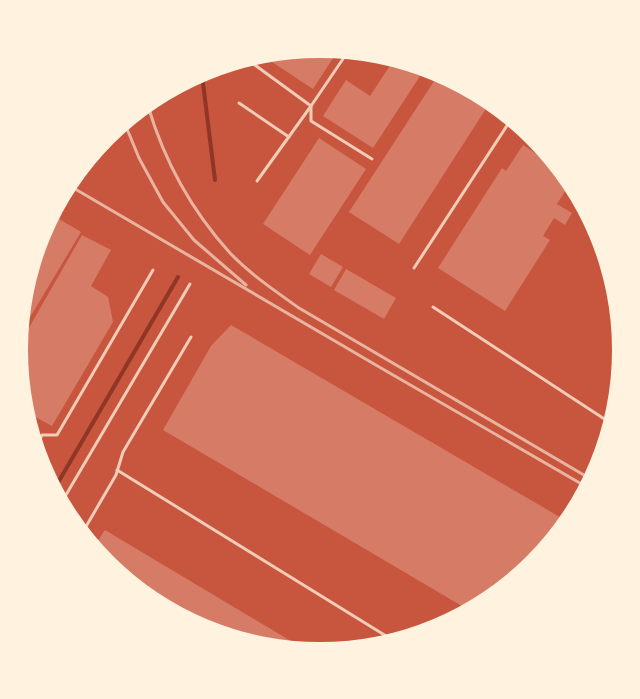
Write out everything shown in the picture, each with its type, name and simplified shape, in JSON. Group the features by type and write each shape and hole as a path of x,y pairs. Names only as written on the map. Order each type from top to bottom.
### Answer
{"lane":[{"path":"257,181 343,58"},
{"path":"255,65 311,106"},
{"path":"239,103 289,137"},
{"path":"311,106 311,121 372,159"},
{"path":"414,268 507,125"},
{"path":"41,437 57,435 153,270"},
{"path":"66,494 190,284"},
{"path":"433,307 603,418"},
{"path":"87,525 116,475 123,452 191,337"},
{"path":"117,470 384,635"}],"building":[{"path":"301,58 333,58 313,89 272,62"},
{"path":"390,66 420,75 373,148 323,116 346,80 370,96"},
{"path":"434,81 466,97 486,109 399,244 349,212"},
{"path":"319,138 366,169 310,255 263,224"},
{"path":"523,145 540,157 563,187 565,191 557,204 572,213 565,225 554,218 543,236 550,240 505,311 438,268 502,168 506,171"},
{"path":"59,219 81,232 30,318 43,256"},
{"path":"82,235 111,250 91,286 108,297 113,322 52,426 36,418 30,388 28,350 29,328"},
{"path":"321,254 343,267 331,287 309,274"},
{"path":"346,269 396,298 384,319 334,290"},
{"path":"231,325 559,517 540,542 513,569 482,592 460,605 163,430 211,346"},
{"path":"105,530 289,640 244,632 191,611 174,602 142,581 127,569 98,540"}],"waterway":[{"path":"203,82 215,180"},
{"path":"59,481 178,277"}],"railway":[{"path":"150,112 162,146 171,165 203,220 230,253 246,268 299,308 584,475"},
{"path":"127,130 139,158 163,202 194,240 246,285"},
{"path":"76,189 580,483"}]}
